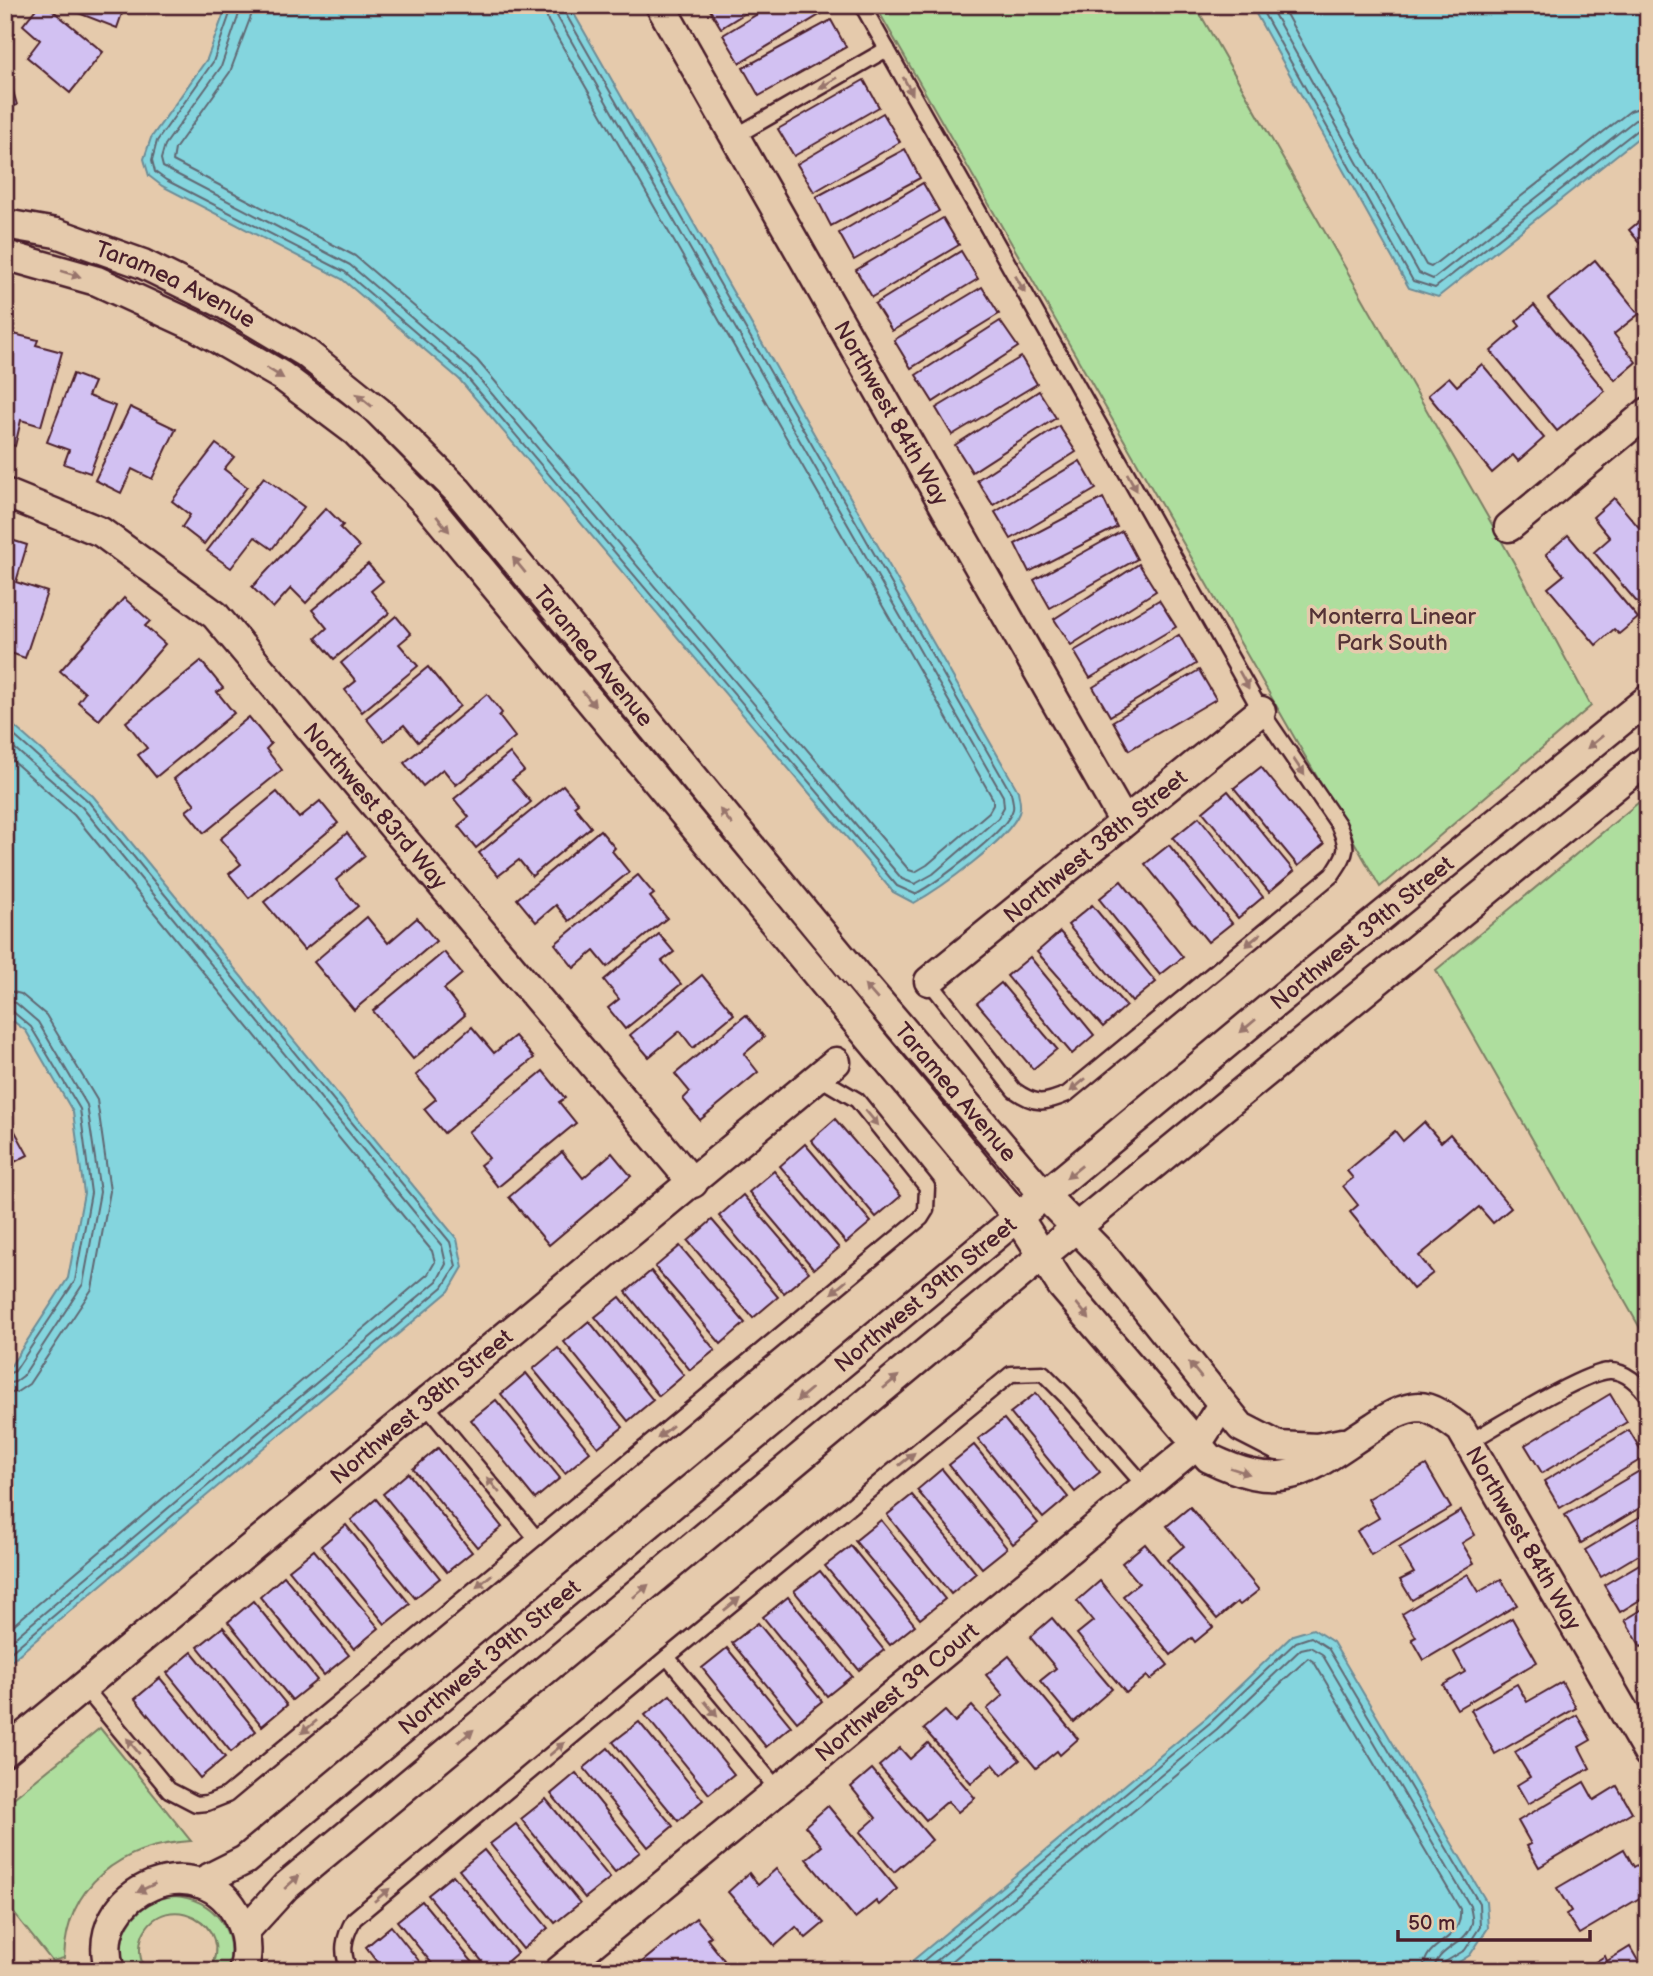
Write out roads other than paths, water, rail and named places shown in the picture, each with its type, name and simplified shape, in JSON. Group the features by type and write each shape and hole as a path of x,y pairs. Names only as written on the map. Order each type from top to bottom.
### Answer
{"street":[{"name":"Northwest 84th Way","path":"660,5 1124,822"},
{"name":"Taramea Avenue","path":"5,223 56,233 142,264 224,304 306,353 378,411 458,491 863,983 1044,1195 1102,1254 1241,1427 1278,1447 1317,1448 1352,1441"},
{"name":"Taramea Avenue","path":"5,255 97,282 197,327 282,376 355,431 427,504 1018,1217 1062,1286 1197,1444"},
{"path":"1510,527 1648,412"},
{"name":"Northwest 83rd Way","path":"5,493 101,532 215,615 693,1183"},
{"name":"Northwest 39th Street","path":"199,1882 245,1860 1044,1195 1648,699"},
{"name":"Northwest 38th Street","path":"929,981 1261,710"},
{"name":"Northwest 39th Street","path":"245,1931 286,1886 1043,1255 1648,759"},
{"name":"Northwest 38th Street","path":"5,1752 827,1070"},
{"name":"Northwest 39 Court","path":"559,1971 1197,1444 1222,1405"},
{"name":"Northwest 84th Way","path":"1197,1444 1209,1458 1234,1470 1256,1476 1276,1476 1303,1472 1397,1412 1421,1407 1442,1416 1461,1429 1648,1753"},
{"path":"110,1971 107,1961 107,1937 116,1914 131,1896 152,1884 175,1879 199,1882 219,1893 235,1910 245,1931 247,1949 243,1971"}],"lane":[{"path":"862,5 1261,710 1338,824 1346,853 1332,875 1068,1094 1050,1102 1030,1101 1014,1090 929,981"},
{"path":"734,137 887,49"},
{"path":"84,1687 169,1790 196,1804 207,1803 227,1795 921,1218 926,1210 927,1188 857,1101 827,1070"},
{"path":"1469,1442 1582,1380 1609,1371 1626,1375 1642,1388 1648,1397"},
{"path":"350,1971 345,1962 343,1946 345,1934 354,1919 1011,1374 1043,1373 1145,1486"},
{"path":"425,1404 536,1538"},
{"path":"667,1657 779,1791"}],"water":[{"path":"227,5 569,5 1018,791 1019,813 1002,836 988,849 956,875 914,903 893,892 459,379 342,279 162,186 149,176 144,159 151,138 207,59"},
{"path":"1251,5 1639,5 1648,24 1648,130 1438,297 1409,288"},
{"path":"5,723 15,727 93,796 457,1239 463,1267 449,1291 5,1666 5,1370 10,1367 68,1278 84,1193 73,1112 26,1031 5,1015"},
{"path":"1313,1629 1333,1642 1486,1901 1488,1928 1470,1955 1445,1971 900,1971 1207,1717 1293,1635"}],"park label":[{"name":"Monterra Linear Park South","path":"1392,629"}]}
